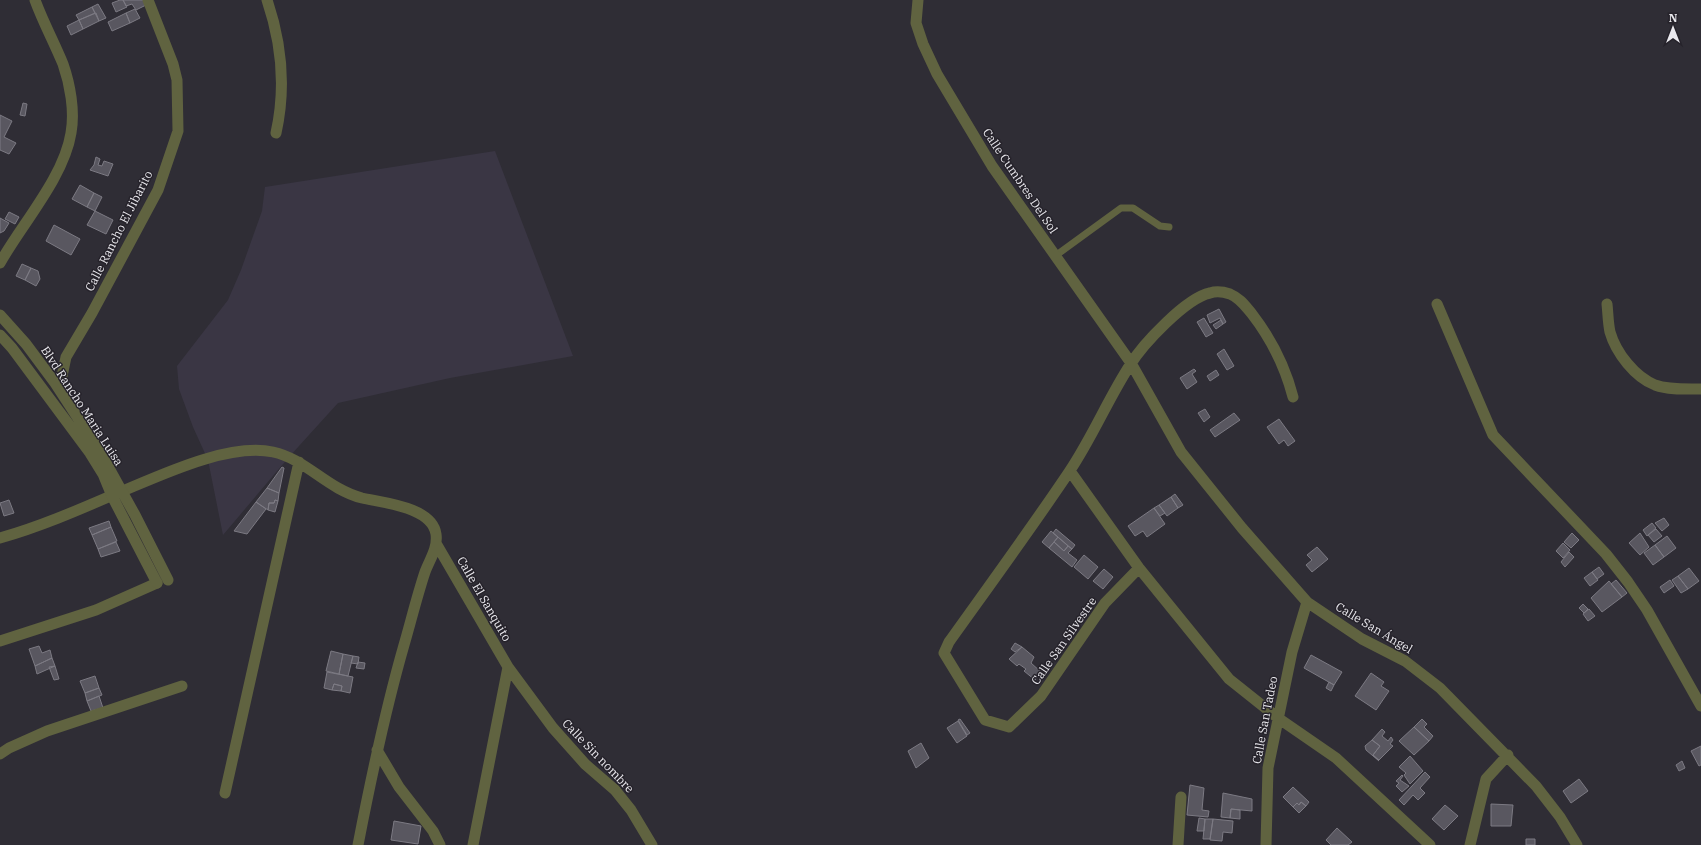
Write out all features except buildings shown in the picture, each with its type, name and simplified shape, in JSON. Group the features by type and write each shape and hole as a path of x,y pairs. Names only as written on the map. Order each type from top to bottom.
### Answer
{"street":[{"path":"0,263 55,176 68,147 72,132 71,96 63,65 35,0"},
{"name":"Calle Rancho El Jibarito","path":"66,400 61,381 66,357 92,313 158,190 178,131 177,80 173,64 148,0"},
{"path":"267,0 274,22 282,76 282,109 276,133"},
{"name":"Calle Cumbres Del Sol","path":"918,0 916,23 923,44 937,74 992,166 1131,363"},
{"path":"1293,397 1282,361 1266,332 1242,302 1232,294 1220,292 1209,293 1197,298 1176,314 1152,337 1131,363 1070,471 1139,568 1229,679 1278,718 1336,758 1430,845"},
{"path":"1437,304 1493,435 1606,554 1628,582 1647,610 1701,706"},
{"path":"1607,304 1610,332 1630,367 1642,378 1656,385 1676,389 1701,389"},
{"name":"Blvd Rancho Maria Luisa","path":"0,315 26,344 66,400 100,452 117,494 163,582 96,610 0,641"},
{"name":"Blvd Rancho Maria Luisa","path":"0,335 12,348 90,453 117,494"},
{"name":"Calle San Ángel","path":"1131,363 1181,452 1242,528 1307,602 1362,638 1405,661 1440,688 1508,755 1536,786 1560,817 1577,845"},
{"name":"Calle El Sanquito","path":"0,538 33,528 186,465 231,453 272,451 299,462 330,485 358,497 424,515 434,526 437,544 508,667"},
{"path":"225,793 299,462"},
{"name":"Calle San Silvestre","path":"1070,471 949,642 944,653 985,720 1009,727 1041,696 1105,603 1139,568"},
{"path":"358,845 378,750 403,647 426,571 437,544"},
{"name":"Calle San Tadeo","path":"1268,843 1268,768 1292,652 1307,602"},
{"path":"473,845 508,667"},
{"name":"Calle Sin nombre","path":"508,667 553,728 585,764 615,790 631,810 652,845"},
{"path":"0,754 9,748 47,732 182,686"},
{"path":"378,750 399,787 433,831 440,845"},
{"path":"1470,845 1486,779 1508,755"},
{"path":"1178,845 1181,797"}],"lane":[{"path":"1056,256 1121,208 1133,208 1160,226 1169,227"}],"shaded area":[{"path":"495,151 573,356 450,378 338,403 289,457 223,535 208,460 193,427 179,389 177,366 228,300 241,270 262,211 265,187"}]}
